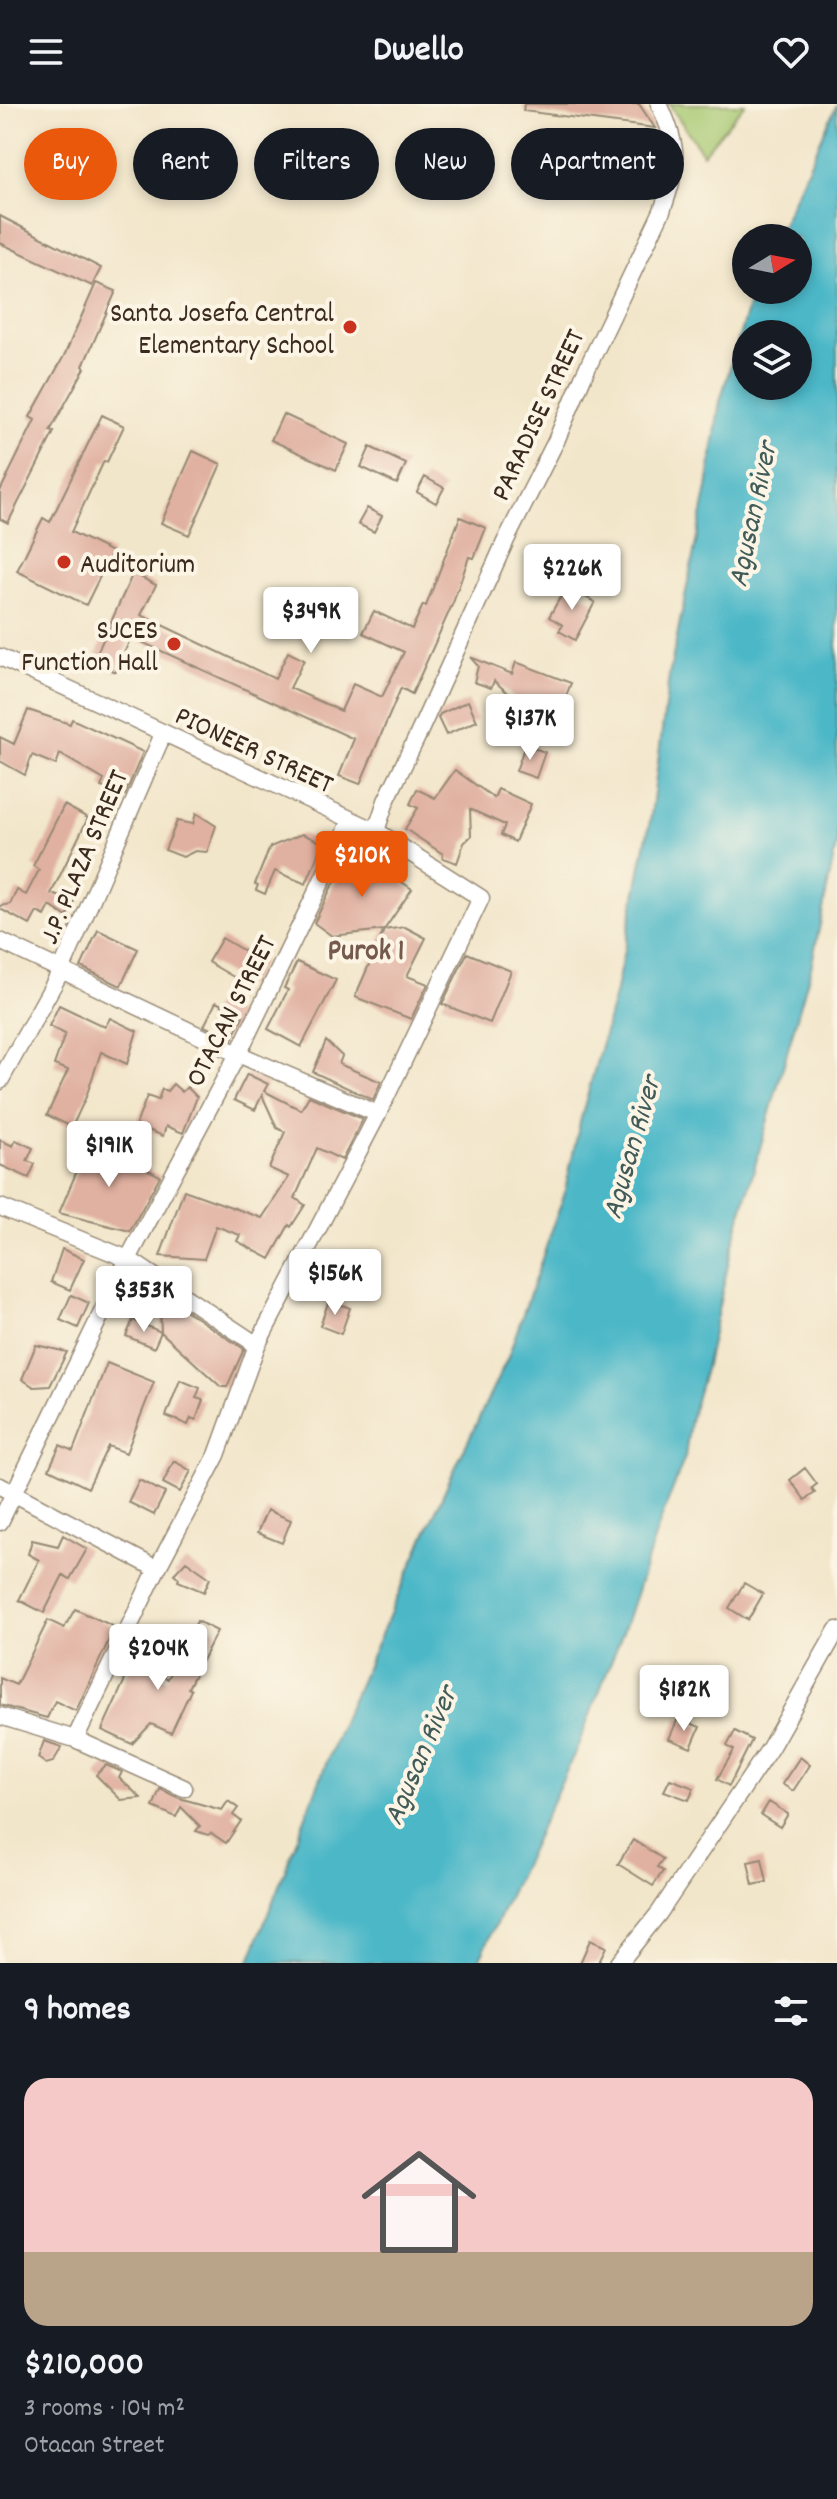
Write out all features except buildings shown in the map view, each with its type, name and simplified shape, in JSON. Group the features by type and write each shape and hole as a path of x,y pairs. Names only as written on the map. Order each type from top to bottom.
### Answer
{"street":[{"name":"PARADISE STREET","path":"376,831 386,801 506,540 556,441 588,364 662,211 676,155 672,135 659,104"},
{"name":"PIONEER STREET","path":"0,657 376,831 481,898 378,1114"},
{"name":"J.P. PLAZA STREET","path":"0,1081 61,971 163,734"},
{"name":"OTACAN STREET","path":"0,1522 8,1489 238,1054 351,821"},
{"path":"0,941 238,1054 378,1114 257,1345 217,1455 157,1569 75,1739"},
{"path":"0,1207 128,1259 257,1345"},
{"path":"8,1489 157,1569"},
{"path":"619,1963 659,1913 770,1748 837,1630"},
{"path":"0,1716 75,1739 184,1788"}],"green space":[{"path":"669,104 745,104 703,154"}],"water":[{"name":"Agusan River","path":"837,104 837,842 811,968 732,1247 690,1421 685,1457 626,1624 577,1748 478,1963 249,1963 343,1720 449,1481 508,1357 564,1195 580,1122 615,995 651,816 669,676 707,488 720,401 732,361 732,400 812,400 812,320 744,320 749,304 812,304 812,224 782,224"}],"place":[{"name":"Santa Josefa Central Elementary School","path":"350,327"},
{"name":"Auditorium","path":"64,562"},
{"name":"SJCES Function Hall","path":"174,644"}],"district":[{"name":"Purok 1","path":"366,949"}]}
